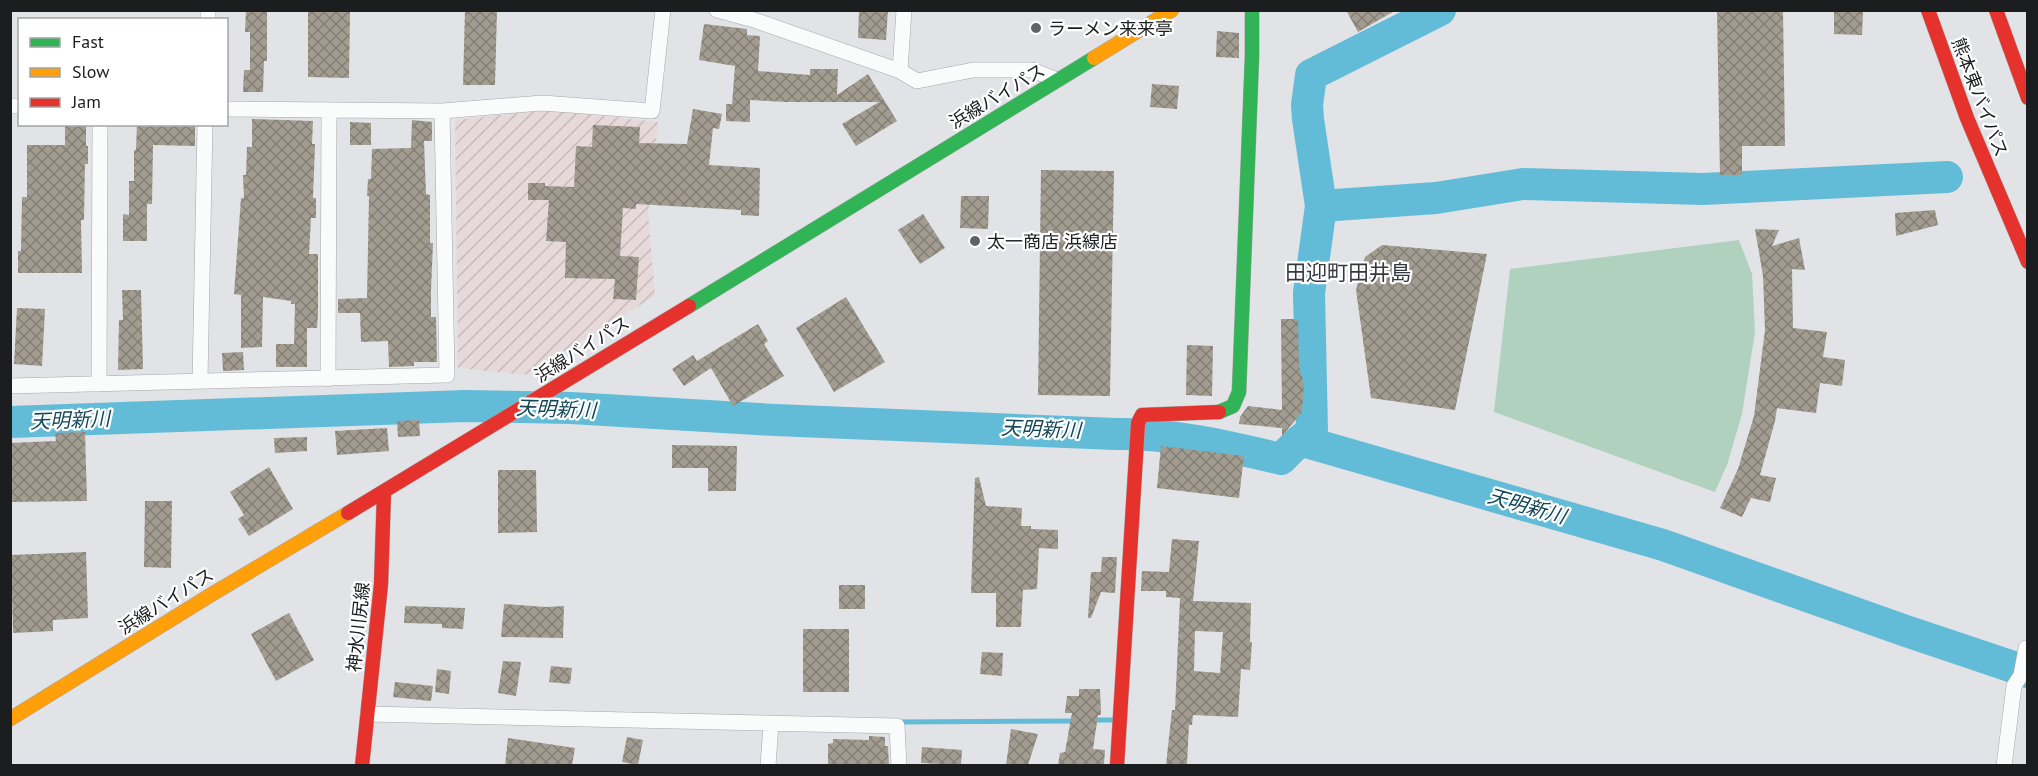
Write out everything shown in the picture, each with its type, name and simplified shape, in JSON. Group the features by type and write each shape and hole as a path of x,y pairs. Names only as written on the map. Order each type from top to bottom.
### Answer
{"main road":[{"name":"浜線バイパス","path":"10,719 1172,10"},
{"path":"1117,765 1138,423 1142,415 1153,413 1206,414 1225,411 1234,405 1239,393 1252,10"},
{"name":"熊本東バイパス","path":"1928,10 1967,118 2028,262"},
{"path":"1996,10 2028,98"},
{"name":"神水川尻線","path":"362,765 381,584 384,492"}],"street":[{"path":"228,109 442,111 542,103 652,111 663,10"},
{"path":"717,10 754,15 900,71 917,81 973,70 1032,70 1057,80"},
{"path":"900,71 904,10"},
{"path":"328,111 328,379"},
{"path":"10,386 447,375 442,111"},
{"path":"99,384 100,126"},
{"path":"200,381 205,126"},
{"path":"2004,765 2013,686 2024,662"},
{"path":"368,714 897,726 899,765"},
{"path":"768,765 771,723"}],"shaded area":[{"path":"547,110 658,122 648,214 655,296 525,375 458,368 455,120"}],"green space":[{"path":"1739,240 1752,274 1755,332 1742,414 1727,465 1715,492 1494,412 1510,269"}],"building":[{"path":"246,10 267,10 267,61 264,61 263,92 243,92 244,70 250,70 250,32 245,32"},
{"path":"308,10 350,10 349,78 308,77"},
{"path":"465,10 497,10 495,85 463,85"},
{"path":"859,10 888,10 886,40 858,38"},
{"path":"1346,10 1396,10 1358,32"},
{"path":"1717,10 1783,10 1785,146 1742,146 1742,175 1720,175"},
{"path":"1834,10 1863,10 1862,35 1834,34"},
{"path":"704,24 747,29 747,35 760,36 758,71 810,75 810,69 838,69 837,95 868,74 897,121 856,146 842,124 879,102 750,100 750,122 726,121 726,104 732,104 735,66 699,60"},
{"path":"1217,31 1239,33 1239,58 1216,57"},
{"path":"1152,84 1179,86 1177,109 1150,107"},
{"path":"693,109 722,114 719,129 713,128 709,165 760,168 759,216 741,215 741,210 636,204 636,209 623,208 620,256 639,257 636,300 613,299 615,279 565,278 566,242 546,241 549,200 528,200 528,183 574,187 576,146 592,147 593,125 640,127 639,143 687,144"},
{"path":"252,119 313,121 312,144 315,144 313,198 316,198 316,218 311,218 309,254 318,254 318,314 317,328 307,328 307,367 276,367 276,344 294,344 295,304 291,304 291,301 263,297 262,347 241,348 241,295 234,294 241,198 244,198 243,175 246,175 247,147 252,147"},
{"path":"412,120 432,122 432,141 424,141 426,194 430,195 430,243 433,243 431,317 436,317 437,362 414,362 414,366 389,367 388,341 361,342 360,313 338,313 338,299 367,298 369,196 367,196 368,179 371,179 372,149 411,148"},
{"path":"350,122 371,123 371,145 350,145"},
{"path":"65,126 86,126 88,164 85,164 84,220 81,220 82,273 18,273 18,251 21,251 22,197 27,197 27,145 65,145"},
{"path":"137,126 195,126 195,146 153,145 152,204 147,204 147,241 123,241 123,214 129,215 129,181 134,181 134,150 136,150"},
{"path":"1041,170 1114,171 1110,396 1038,395"},
{"path":"961,196 989,196 988,229 960,228"},
{"path":"1935,210 1938,225 1896,236 1895,213"},
{"path":"923,214 945,248 920,264 898,230"},
{"path":"1755,229 1779,230 1772,246 1799,238 1805,270 1792,269 1793,328 1827,332 1823,357 1845,360 1842,386 1820,383 1816,413 1777,408 1760,475 1776,478 1770,502 1751,498 1742,517 1720,508 1738,469 1754,416 1765,330 1763,276"},
{"path":"1382,245 1487,254 1455,410 1371,398 1356,290 1365,257"},
{"path":"122,290 141,290 143,369 118,370 119,320 123,320"},
{"path":"846,297 885,362 834,392 796,328"},
{"path":"17,308 45,309 42,366 14,364"},
{"path":"1281,319 1298,319 1299,366 1304,385 1302,412 1282,436 1282,428 1239,424 1240,417 1248,406 1282,410"},
{"path":"758,324 768,341 764,344 784,376 733,406 711,368 684,386 672,369 693,355 697,361"},
{"path":"1187,345 1213,346 1212,396 1186,395"},
{"path":"243,352 244,370 223,371 222,353"},
{"path":"419,420 420,436 398,437 397,421"},
{"path":"387,428 389,451 337,455 335,431"},
{"path":"85,432 87,501 12,502 10,443 56,441 55,433"},
{"path":"307,437 307,451 275,453 274,438"},
{"path":"672,445 737,446 736,491 708,491 708,468 672,468"},
{"path":"1161,446 1244,456 1239,498 1157,488"},
{"path":"269,467 293,509 249,536 238,519 244,515 230,492"},
{"path":"498,470 536,470 537,532 498,533"},
{"path":"979,477 986,506 1022,508 1021,526 1031,526 1031,529 1058,530 1058,549 1039,548 1037,589 1023,590 1021,627 996,627 996,593 971,593 975,478"},
{"path":"145,501 172,501 171,568 144,567"},
{"path":"1172,539 1199,541 1193,601 1251,603 1250,670 1241,669 1238,717 1193,715 1192,725 1189,725 1187,765 1166,765 1172,710 1175,710 1180,598 1166,597 1166,591 1141,591 1142,571 1169,572","holes":["1195,631 1223,632 1220,673 1194,671"]},
{"path":"86,552 88,618 53,620 53,631 13,633 11,555"},
{"path":"1102,557 1117,557 1115,593 1101,592 1091,618 1088,618 1091,572 1101,572"},
{"path":"839,585 865,585 865,609 839,609"},
{"path":"504,604 564,606 563,638 501,637"},
{"path":"405,606 465,608 463,629 442,628 442,624 404,623"},
{"path":"289,613 314,660 276,681 251,634"},
{"path":"803,629 849,629 849,692 803,692"},
{"path":"982,652 1003,653 1002,676 980,674"},
{"path":"503,661 521,662 516,696 498,693"},
{"path":"551,666 572,668 570,684 549,682"},
{"path":"437,669 451,671 449,694 435,692"},
{"path":"395,682 433,686 431,701 393,697"},
{"path":"1079,689 1100,689 1101,715 1098,715 1093,749 1105,750 1102,765 1058,765 1060,753 1065,752 1072,713 1065,713 1067,696 1079,696"},
{"path":"1011,729 1038,734 1028,765 1006,765"},
{"path":"869,736 885,737 889,765 828,765 828,744 833,743 833,739 869,740"},
{"path":"627,737 643,740 638,765 622,762"},
{"path":"508,738 575,748 572,765 505,765"},
{"path":"922,747 962,750 961,765 921,763"}],"waterway":[{"path":"1297,443 1312,431 1309,293 1321,206 1308,119 1307,105 1311,75 1440,10"},
{"path":"1321,206 1436,198 1523,184 1703,189 1947,177"},
{"name":"天明新川","path":"10,422 465,406 571,408 775,420 1137,434 1199,441 1281,459 1297,443 1306,442 1663,545 2028,672"},
{"path":"1146,447 1150,433"},
{"path":"1092,720 1115,720"},
{"path":"897,722 1076,721"}],"traffic: fast":[{"path":"1219,412 1233,406 1239,392 1252,10"},
{"path":"689,306 1094,58"}],"traffic: slow":[{"path":"1094,58 1172,10"},
{"path":"10,719 348,513"}],"traffic: jam":[{"path":"1928,10 1967,118 2028,262"},
{"path":"1996,10 2028,98"},
{"path":"348,513 689,306"},
{"path":"1117,766 1138,423 1142,415 1219,412"},
{"path":"362,766 381,584 384,492"}],"place":[{"name":"ラーメン来来亭","path":"1036,28"},
{"name":"太一商店 浜線店","path":"975,241"}],"district":[{"name":"田迎町田井島","path":"1348,272"}]}
